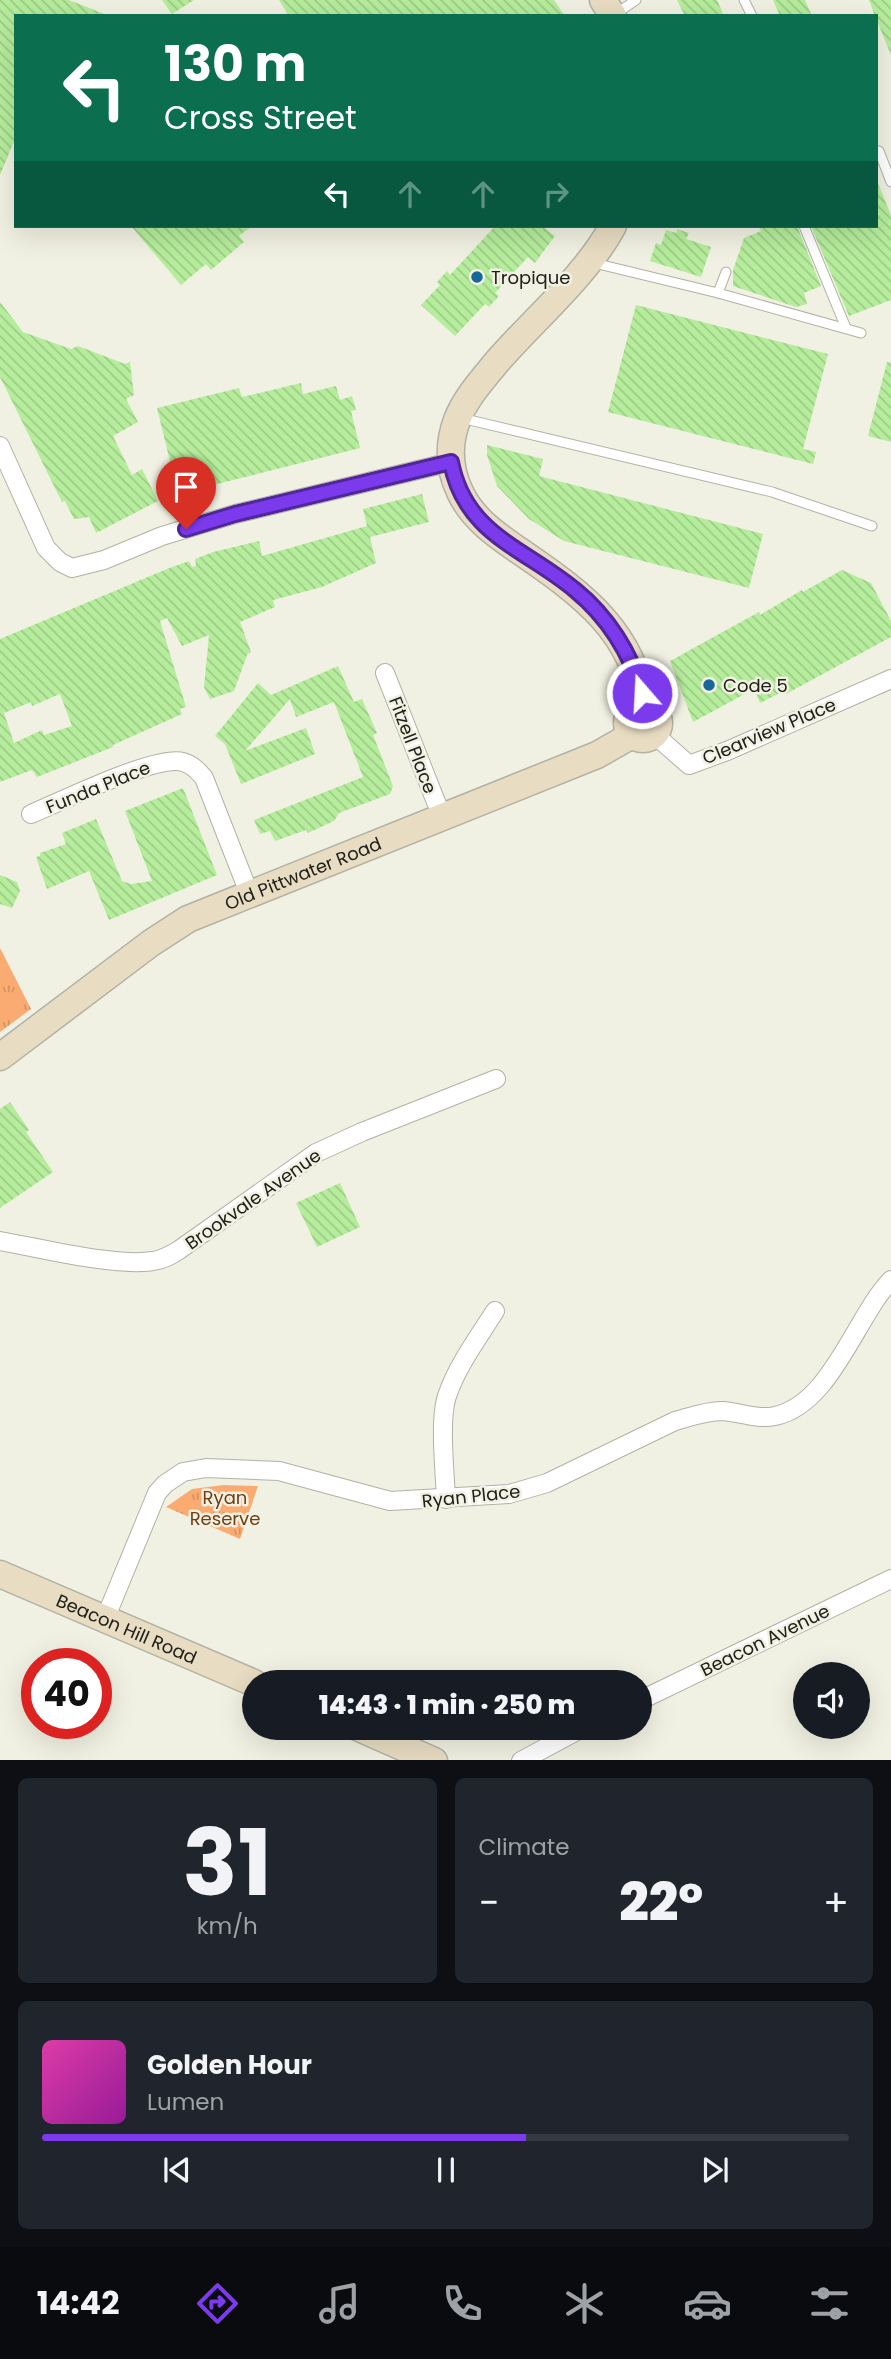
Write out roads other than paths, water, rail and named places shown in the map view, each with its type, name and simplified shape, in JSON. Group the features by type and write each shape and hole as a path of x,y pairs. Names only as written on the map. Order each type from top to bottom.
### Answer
{"street":[{"path":"612,228 588,262 481,382 458,417 453,432 451,462 459,490 475,516 503,540 573,588 608,624 636,673 644,707 653,710 658,717 659,727 643,735"},
{"path":"0,446 46,548 60,562 72,568 104,560 162,536 235,514 451,462"},
{"name":"Fitzell Place","path":"385,673 443,817"},
{"name":"Clearview Place","path":"643,735 688,765 727,751 891,679"},
{"name":"Old Pittwater Road","path":"0,1057 151,943 188,919 643,735"},
{"name":"Funda Place","path":"31,814 151,765 181,761 196,768 204,778 249,893"},
{"name":"Brookvale Avenue","path":"0,1241 110,1260 141,1262 161,1259 179,1250 316,1153 496,1079"},
{"name":"Ryan Place","path":"105,1619 158,1493 165,1484 183,1472 206,1468 279,1471 377,1499 402,1502 500,1495 527,1490 566,1475 675,1421 722,1411 763,1418 797,1407 817,1390 891,1280"},
{"path":"446,1499 443,1447 446,1399 462,1364 495,1311"},
{"name":"Beacon Hill Road","path":"0,1574 242,1678"},
{"name":"Beacon Avenue","path":"652,1695 891,1579"},
{"path":"387,1740 434,1760"},
{"path":"521,1760 559,1740"}],"lane":[{"path":"616,14 636,0"},
{"path":"879,151 891,182"},
{"path":"805,228 846,328"},
{"path":"588,262 718,293 861,332"},
{"path":"718,293 726,272"},
{"path":"458,417 772,492 872,526"}],"place":[{"name":"Tropique","path":"477,277"},
{"name":"Code 5","path":"709,685"}],"park label":[{"name":"Ryan Reserve","path":"225,1507"}]}
